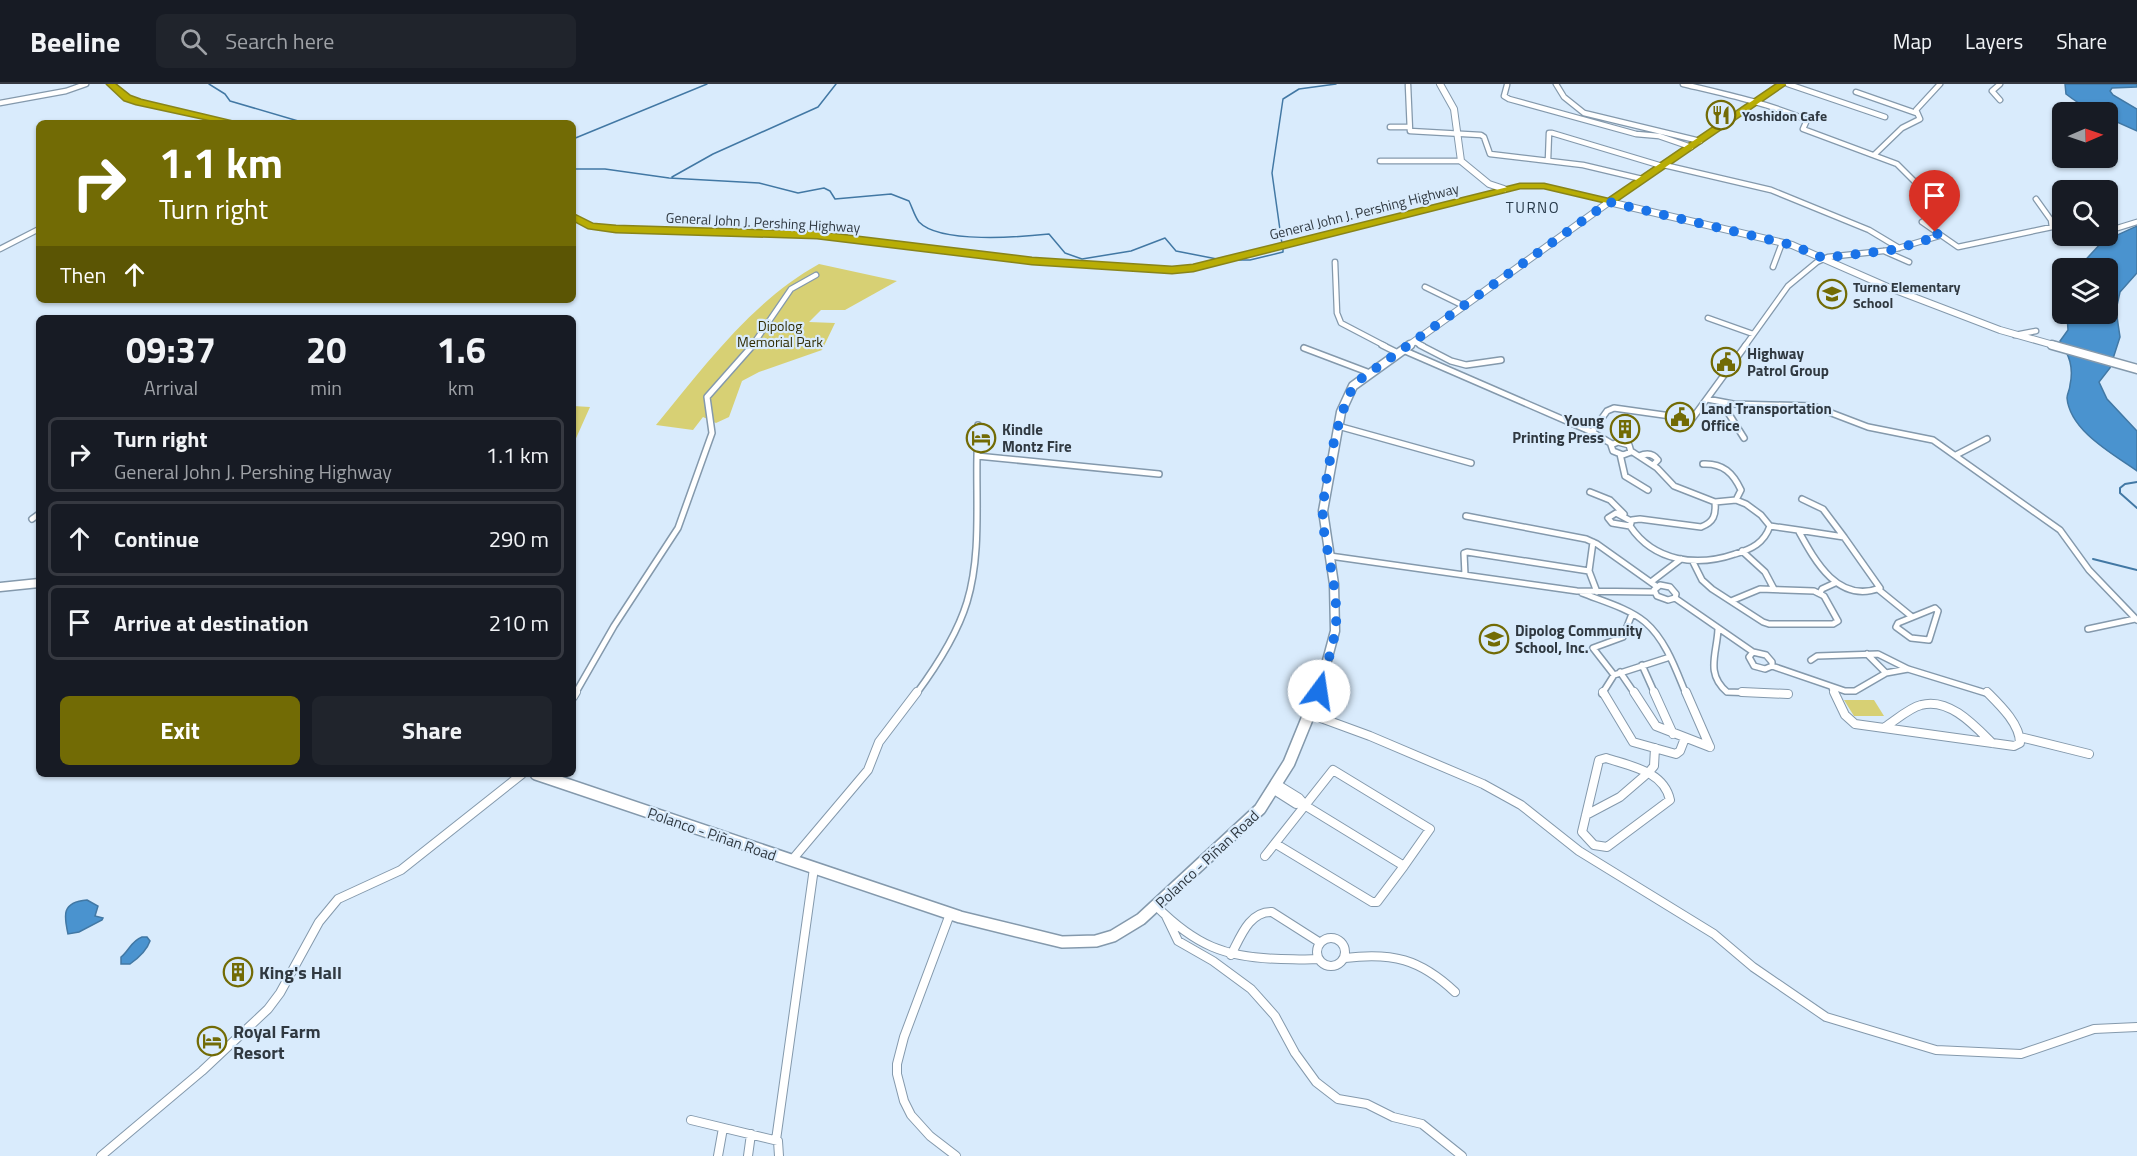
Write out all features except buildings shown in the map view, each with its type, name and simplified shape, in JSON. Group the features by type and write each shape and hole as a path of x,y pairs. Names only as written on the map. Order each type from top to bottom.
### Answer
{"highway":[{"path":"111,84 127,98 139,102 220,120"},
{"path":"1609,202 1782,84"},
{"name":"General John J. Pershing Highway","path":"576,218 591,226 616,229 817,235 1032,261 1172,270 1210,265 1489,188 1504,189 1538,185 1609,202"}],"main road":[{"path":"1440,84 1454,109 1461,161 1489,188"},
{"name":"General John J. Pershing Highway","path":"1609,202 1782,243 1823,258 1890,288 2015,335 2137,369"},
{"name":"Polanco - Piñan Road","path":"545,777 950,914 1053,940 1081,942 1113,936 1141,919 1260,809 1276,788 1310,714 1319,691 1336,623 1323,511 1338,426 1348,393 1358,381 1609,202"},
{"path":"0,587 36,582"}],"street":[{"path":"0,103 86,84"},
{"path":"1556,84 1566,100 1584,113 1700,141"},
{"path":"1683,84 1756,101 1807,120 1808,122 1802,128 1806,131 1897,164 1926,193 1948,209 1948,211 1922,221 1954,246 1964,247 2052,227 2051,220 2036,199"},
{"path":"1788,84 1885,117"},
{"path":"1916,113 1917,107 1940,84"},
{"path":"2000,84 1992,91 2000,100"},
{"path":"1506,85 1504,96 1509,99 1636,134 1659,136 1691,147"},
{"path":"1408,86 1408,127 1411,132 1484,136 1490,154 1604,168 1642,179"},
{"path":"1856,92 1916,113 1920,119 1902,128 1874,155"},
{"path":"1390,127 1408,127"},
{"path":"1548,160 1550,133 1663,165 1771,190 1869,230 1899,248"},
{"path":"1380,160 1461,161"},
{"path":"2118,227 2137,222"},
{"path":"0,249 36,231"},
{"path":"1593,431 1611,408 1623,407 1686,420 1697,414 1788,286 1823,258 1884,251 1940,236"},
{"path":"1773,267 1782,243"},
{"path":"1884,251 1909,262"},
{"path":"1335,262 1337,313 1341,323 1400,352 1593,431 1613,443 1626,444 1631,451 1653,465 1674,486 1715,501 1736,500 1754,508 1770,526 1844,537"},
{"path":"576,692 614,626 678,528 712,433 707,397 753,345 791,289 816,275"},
{"path":"1425,287 1464,306"},
{"path":"1708,318 1753,334"},
{"path":"2015,335 2036,331"},
{"path":"1415,342 1462,364 1473,365 1488,360 1501,360"},
{"path":"1304,348 1370,373"},
{"path":"1707,399 1722,403 1813,406 1868,427 1928,438 1956,455 2060,530 2089,570 2136,620"},
{"path":"1722,403 1744,438"},
{"path":"792,860 868,770 879,742 921,687 954,635 967,603 974,567 978,425"},
{"path":"1338,426 1471,463"},
{"path":"1956,455 1987,439"},
{"path":"1613,443 1612,449 1620,454 1628,454 1631,451"},
{"path":"1620,454 1625,476 1648,490"},
{"path":"977,456 1159,474"},
{"path":"1703,464 1715,463 1725,466 1741,490 1736,500"},
{"path":"1590,492 1610,500 1625,514 1635,534 1653,547 1682,560 1693,562 1742,550 1762,541 1770,526"},
{"path":"1802,499 1820,507 1844,537 1878,585 1879,590 1911,616"},
{"path":"1625,514 1612,513 1608,518 1612,523 1631,523 1642,518 1678,526 1703,525 1713,520 1715,501"},
{"path":"32,519 36,516"},
{"path":"1466,516 1593,542 1654,587 1662,599 1675,598 1753,652 1766,655 1771,659 1772,666"},
{"path":"1798,530 1812,555 1835,583 1846,590 1879,590"},
{"path":"1593,542 1589,571 1597,592"},
{"path":"1742,550 1765,572 1774,589"},
{"path":"1465,575 1464,553 1467,552 1589,571"},
{"path":"1330,556 1577,591 1597,592 1664,585 1670,587 1676,594 1675,598"},
{"path":"1654,587 1682,560"},
{"path":"1693,562 1702,580 1769,624 1833,624 1838,621 1820,593"},
{"path":"1820,593 1822,589 1835,583"},
{"path":"1731,601 1752,591 1774,589 1820,593"},
{"path":"1577,591 1632,614 1645,622 1658,636 1670,657 1710,747 1656,726 1617,674 1593,648 1623,637 1632,614"},
{"path":"1938,609 1929,640 1919,640 1898,631 1896,627 1898,623 1911,616 1938,609"},
{"path":"2088,629 2136,620"},
{"path":"1718,629 1718,649 1712,669 1723,689 1734,694 1788,694"},
{"path":"1753,652 1749,657 1754,666 1765,669 1772,666 1832,688 1854,691 1886,673 1908,669"},
{"path":"1867,654 1886,673"},
{"path":"1811,660 1817,656 1867,654 1886,656 1908,669 1987,692 1999,702 2020,737 2088,754"},
{"path":"1670,657 1617,674 1602,692 1602,697 1630,740 1679,753 1685,738"},
{"path":"1642,665 1673,734"},
{"path":"1832,688 1845,715 1851,722 1992,743 2018,745 2020,737"},
{"path":"1885,727 1920,705 1931,704 1961,713 1992,743"},
{"path":"1310,714 1370,736 1483,784 1521,805 1580,851 1714,934 1753,967 1826,1017 1936,1050 2021,1054 2094,1029 2137,1027"},
{"path":"1586,815 1607,807 1622,797 1649,772 1654,766 1655,748"},
{"path":"1599,759 1649,772 1668,790 1670,800 1607,847 1598,847 1584,835 1582,826 1599,759"},
{"path":"1265,856 1330,771 1336,771 1430,829 1377,902 1371,902 1276,844"},
{"path":"101,1156 202,1071 268,1008 280,993 319,922 338,899 401,870 518,777"},
{"path":"1276,788 1296,804 1304,804 1404,866"},
{"path":"776,1140 814,868"},
{"path":"1156,906 1176,927 1196,941 1231,955 1243,958 1318,959 1331,966 1340,964 1346,958 1386,955 1421,963 1455,992"},
{"path":"1231,955 1256,915 1263,911 1272,912 1319,942"},
{"path":"950,914 904,1037 897,1064 897,1074 904,1101 911,1115 930,1136 956,1156"},
{"path":"1166,916 1178,941 1213,961 1251,989 1275,1016 1294,1053 1316,1082 1338,1099 1367,1104 1393,1117 1422,1124 1461,1156"},
{"path":"1318,959 1315,950 1319,942 1327,938 1337,941 1344,948 1346,958"},
{"path":"691,1120 776,1140 780,1142 779,1156"},
{"path":"718,1156 723,1128"},
{"path":"748,1156 751,1134"}],"green space":[{"name":"Dipolog Memorial Park","path":"819,264 897,281 845,310 821,310 809,322 835,323 822,350 759,372 742,381 729,417 716,423 703,417 693,430 656,425 711,358 751,316 795,279"},
{"path":"576,406 590,407 576,438"},
{"path":"1844,700 1874,700 1884,716 1854,716"}],"water":[{"path":"2065,84 2137,84 2137,87 2112,88 2110,91 2137,109 2137,131 2118,122 2118,102 2078,102 2066,94"},
{"path":"2137,226 2137,273 2120,292 2118,301 2118,258 2087,258 2098,246 2118,246 2118,235"},
{"path":"2068,324 2118,324 2120,337 2110,368 2099,382 2107,399 2137,431 2137,471 2084,431 2070,410 2067,398 2071,367 2060,341 2068,330"},
{"path":"87,900 98,906 95,916 103,918 102,920 79,932 68,934 66,911 72,904"},
{"path":"147,937 150,941 144,951 130,964 121,964 121,957 135,941"}],"waterway":[{"path":"209,84 225,94 230,101 295,120"},
{"path":"576,138 707,84"},
{"path":"672,177 713,154 818,107 836,84"},
{"path":"1282,244 1272,173 1283,99 1299,89 1336,84"},
{"path":"576,169 605,169 669,178 759,183 798,193 824,188 830,191 835,199 891,194 909,201 919,222 929,229 944,234 981,237 1049,234 1065,253 1082,259 1131,251 1165,238 1176,251 1217,259"},
{"path":"1238,260 1250,260 1283,252 1283,249"},
{"path":"2137,482 2125,484 2120,488 2120,493 2137,508"},
{"path":"2093,559 2137,570"}],"place":[{"name":"Yoshidon Cafe","path":"1721,115"},
{"name":"Turno Elementary School","path":"1832,294"},
{"name":"Highway Patrol Group","path":"1726,362"},
{"name":"Land Transportation Office","path":"1680,417"},
{"name":"Young Printing Press","path":"1625,429"},
{"name":"Kindle Montz Fire","path":"981,438"},
{"name":"Dipolog Community School, Inc.","path":"1494,639"},
{"name":"King's Hall","path":"238,972"},
{"name":"Royal Farm Resort","path":"212,1041"}],"district":[{"name":"TURNO","path":"1533,207"}],"route":[{"path":"1319,691 1336,623 1334,584 1323,524 1324,502 1341,412 1348,393 1358,381 1609,202 1792,245 1823,258 1892,250 1940,236 1935,232"}]}
